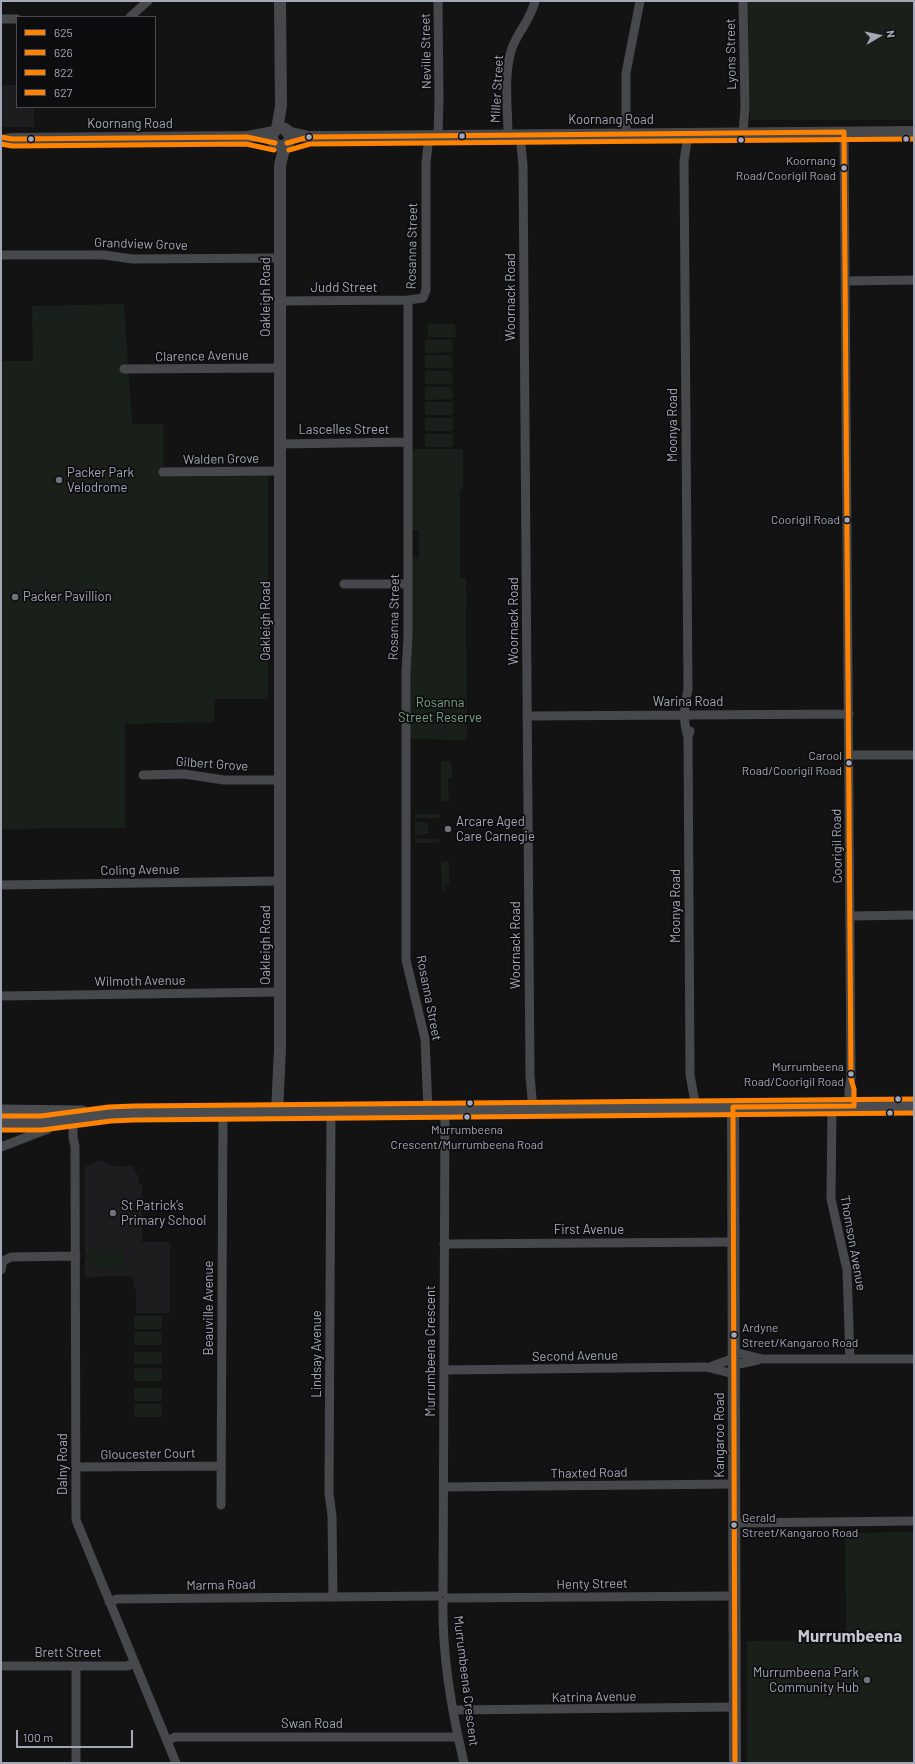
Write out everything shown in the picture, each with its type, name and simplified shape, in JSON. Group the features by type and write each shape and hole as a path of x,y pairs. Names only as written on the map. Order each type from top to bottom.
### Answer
{"main road":[{"path":"1,1111 76,1115 223,1112 914,1106"},
{"path":"1,1123 41,1123 76,1115"}],"street":[{"path":"131,16 148,1"},
{"name":"Oakleigh Road","path":"280,1 280,1112"},
{"name":"Neville Street","path":"433,136 439,100 438,1"},
{"name":"Miller Street","path":"508,135 509,61 512,47 532,12 535,1"},
{"path":"626,134 626,73 640,1"},
{"name":"Lyons Street","path":"743,1 745,107 747,133"},
{"path":"1,19 16,18"},
{"name":"Coorigil Road","path":"844,132 851,916 851,1079 854,1089 851,1106"},
{"name":"Koornang Road","path":"5,139 914,132"},
{"name":"Moonya Road","path":"684,134 688,690 688,715 685,728 688,737 691,1107"},
{"name":"Woornack Road","path":"523,135 530,1109"},
{"name":"Rosanna Street","path":"425,1110 423,1092 425,1083 425,1039 406,960 408,300 423,298 426,290 426,163 433,136"},
{"name":"Grandview Grove","path":"1,256 104,255 133,259 280,258"},
{"path":"846,281 914,280"},
{"name":"Judd Street","path":"280,301 408,300"},
{"name":"Clarence Avenue","path":"124,369 280,368"},
{"name":"Lascelles Street","path":"280,444 407,442"},
{"name":"Walden Grove","path":"163,472 280,471"},
{"path":"344,584 408,584"},
{"name":"Warina Road","path":"528,716 849,714"},
{"path":"849,755 914,755"},
{"name":"Gilbert Grove","path":"142,775 184,774 224,780 280,780"},
{"name":"Coling Avenue","path":"1,885 280,881"},
{"path":"851,916 914,915"},
{"name":"Wilmoth Avenue","path":"1,996 280,992"},
{"name":"Kangaroo Road","path":"733,1107 735,1763"},
{"name":"Thomson Avenue","path":"832,1107 831,1199 847,1270 850,1359"},
{"name":"Murrumbeena Crescent","path":"445,1110 443,1597 444,1628 454,1710 464,1763"},
{"name":"Lindsay Avenue","path":"331,1111 329,1493 332,1516 333,1596"},
{"name":"Beauville Avenue","path":"221,1504 223,1112"},
{"name":"Dalny Road","path":"76,1115 78,1138 76,1146 76,1520 176,1763"},
{"path":"1,1147 48,1129"},
{"name":"First Avenue","path":"444,1244 734,1242"},
{"path":"1,1270 4,1261 11,1257 76,1256"},
{"path":"734,1362 763,1359 914,1359"},
{"path":"734,1362 763,1359"},
{"name":"Second Avenue","path":"444,1370 706,1368 734,1362"},
{"name":"Second Avenue","path":"706,1368 734,1362"},
{"name":"Gloucester Court","path":"76,1467 221,1466"},
{"name":"Thaxted Road","path":"444,1487 734,1484"},
{"path":"735,1523 914,1521"},
{"name":"Henty Street","path":"333,1596 735,1596"},
{"name":"Marma Road","path":"109,1602 117,1599 333,1596"},
{"name":"Brett Street","path":"1,1666 127,1666 135,1663"},
{"path":"76,1666 76,1763"},
{"name":"Katrina Avenue","path":"454,1710 735,1707"},
{"name":"Swan Road","path":"167,1740 174,1738 458,1737"}],"shaded area":[{"path":"1,85 16,85 16,108 34,108 34,127 1,127"},
{"name":"St Patrick's Primary School","path":"101,1160 111,1165 121,1167 131,1165 139,1178 138,1184 142,1184 142,1242 170,1242 170,1313 136,1313 136,1292 132,1276 85,1277 85,1166"}],"green space":[{"path":"748,1 914,1 914,120 750,120"},
{"path":"124,304 132,424 163,424 163,477 268,476 268,699 215,699 214,722 125,724 125,828 1,829 1,361 33,361 32,306"},
{"path":"428,324 455,324 456,337 428,337"},
{"path":"425,340 452,340 453,352 425,353"},
{"path":"425,355 452,355 453,368 425,368"},
{"path":"425,371 452,371 453,384 425,384"},
{"path":"425,387 452,387 453,399 425,400"},
{"path":"425,402 453,402 453,415 425,415"},
{"path":"425,418 453,418 453,431 425,431"},
{"path":"425,434 453,434 453,447 425,447"},
{"name":"Rosanna Street Reserve","path":"411,449 463,449 463,489 460,490 460,578 466,578 467,740 410,739 412,559 419,558 419,530 412,530"},
{"path":"441,761 451,761 452,777 448,778 449,801 441,801"},
{"path":"415,814 439,814 439,818 415,818"},
{"path":"415,822 428,823 429,834 415,835"},
{"path":"415,839 439,839 439,843 415,843"},
{"path":"441,861 449,861 449,884 445,884 445,890 442,890"},
{"path":"89,1250 124,1250 124,1268 89,1268"},
{"path":"134,1316 162,1316 162,1329 134,1329"},
{"path":"134,1332 162,1332 162,1345 134,1345"},
{"path":"134,1352 162,1352 162,1364 134,1364"},
{"path":"134,1368 162,1368 162,1381 134,1381"},
{"path":"134,1388 162,1388 162,1401 134,1401"},
{"path":"134,1404 162,1404 162,1417 134,1417"},
{"path":"914,1532 914,1763 747,1763 747,1641 846,1640 845,1533"}],"transit line":[{"name":"625","path":"844,132 851,1079 854,1089 854,1106"},
{"name":"625","path":"287,143 309,137 844,132"},
{"name":"625","path":"1,137 12,139 247,137 275,143"},
{"name":"626","path":"289,150 310,144 914,139"},
{"name":"626","path":"1,144 12,146 246,144 274,150"},
{"name":"627","path":"1,1116 41,1116 109,1107 134,1106 914,1099"},
{"name":"625","path":"733,1107 854,1106"},
{"name":"625","path":"733,1107 735,1763"},
{"name":"822","path":"1,1130 42,1130 111,1121 134,1120 914,1113"}],"place":[{"name":"Koornang Road/Coorigil Road","path":"844,168"},
{"name":"Packer Park Velodrome","path":"59,480"},
{"name":"Coorigil Road","path":"847,520"},
{"name":"Packer Pavillion","path":"15,597"},
{"name":"Carool Road/Coorigil Road","path":"849,763"},
{"name":"Arcare Aged Care Carnegie","path":"448,829"},
{"name":"Murrumbeena Road/Coorigil Road","path":"851,1074"},
{"name":"Murrumbeena Crescent/Murrumbeena Road","path":"467,1117"},
{"name":"St Patrick's Primary School","path":"113,1213"},
{"name":"Ardyne Street/Kangaroo Road","path":"734,1335"},
{"name":"Gerald Street/Kangaroo Road","path":"734,1525"},
{"name":"Murrumbeena Park Community Hub","path":"867,1680"}],"district":[{"name":"Murrumbeena","path":"850,1636"}]}
